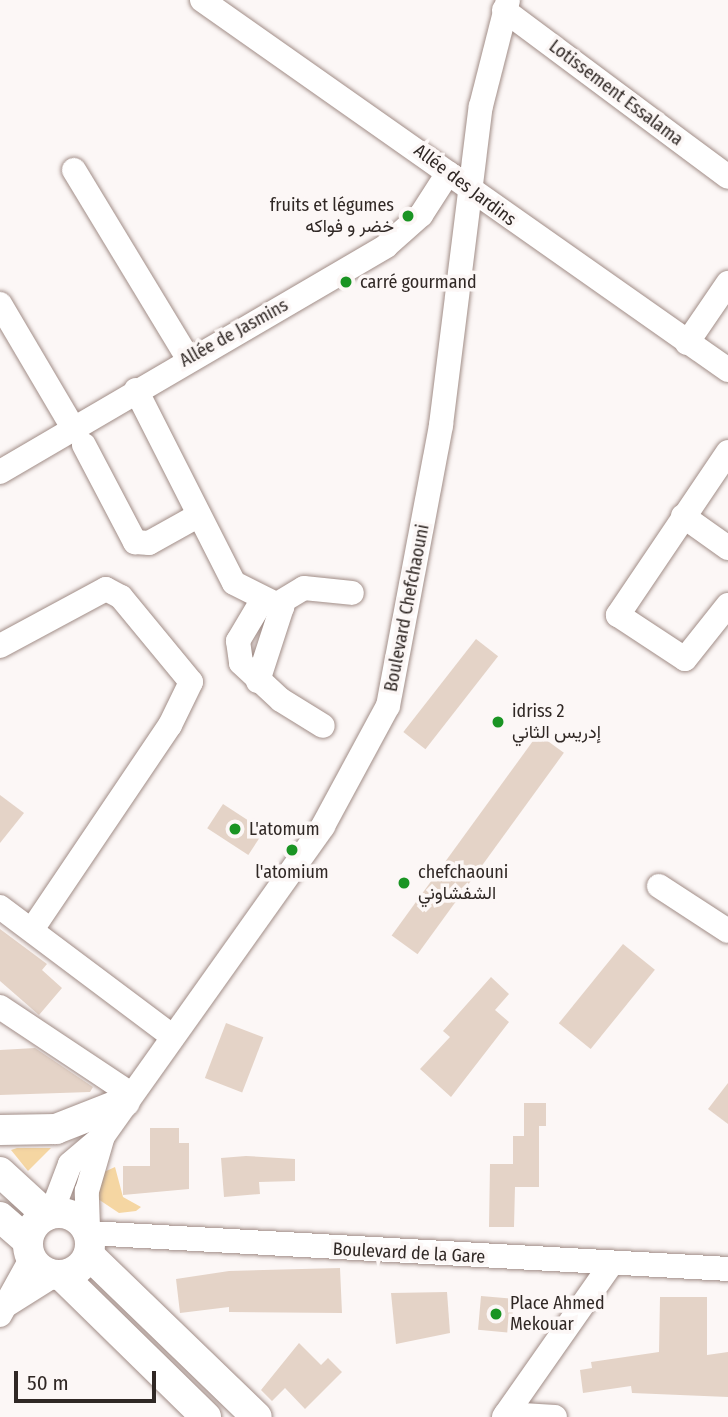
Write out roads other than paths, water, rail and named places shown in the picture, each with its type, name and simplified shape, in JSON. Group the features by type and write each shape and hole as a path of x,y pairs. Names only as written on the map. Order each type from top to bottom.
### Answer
{"main road":[{"path":"0,1130 56,1129 128,1098"},
{"path":"0,1172 49,1214 71,1214 89,1239 257,1417"},
{"path":"34,1255 49,1214"},
{"path":"0,1217 34,1255 206,1417"},
{"path":"34,1255 89,1239"}],"street":[{"name":"Allée des Jardins","path":"202,0 448,173 468,190 728,370"},
{"name":"Lotissement Essalama","path":"506,5 605,86 728,177"},
{"name":"Boulevard Chefchaouni","path":"49,1214 70,1164 103,1136 323,826 387,706 440,425 468,190 506,5"},
{"path":"74,170 188,358"},
{"name":"Allée de Jasmins","path":"0,472 79,436 136,390 386,246 421,215 448,173"},
{"path":"687,343 728,283"},
{"path":"0,304 79,436 135,542 149,543 199,516"},
{"path":"136,390 234,583 271,601 284,617 258,681"},
{"path":"728,452 618,615 685,659 728,604"},
{"path":"683,516 728,548"},
{"path":"323,726 258,681 237,649 271,601 304,588 352,593"},
{"path":"0,646 106,589 121,597 191,682 170,725 33,928"},
{"path":"659,887 728,931"},
{"path":"0,907 33,928 173,1037"},
{"path":"0,1007 128,1098"},
{"name":"Boulevard Chefchaouni","path":"89,1239 88,1191 103,1136"},
{"name":"Boulevard de la Gare","path":"89,1239 728,1269"},
{"path":"4,1310 34,1255"},
{"path":"505,1416 611,1264"},
{"path":"505,1416 555,1417"}],"place":[{"name":"fruits et légumes خضر و فواكه","path":"408,216"},
{"name":"carré gourmand","path":"346,282"},
{"name":"idriss 2 إدريس الثاني","path":"498,722"},
{"name":"L'atomum","path":"235,829"},
{"name":"l'atomium","path":"292,850"},
{"name":"chefchaouni الشفشاوني","path":"404,883"},
{"name":"Place Ahmed Mekouar","path":"496,1314"}]}
